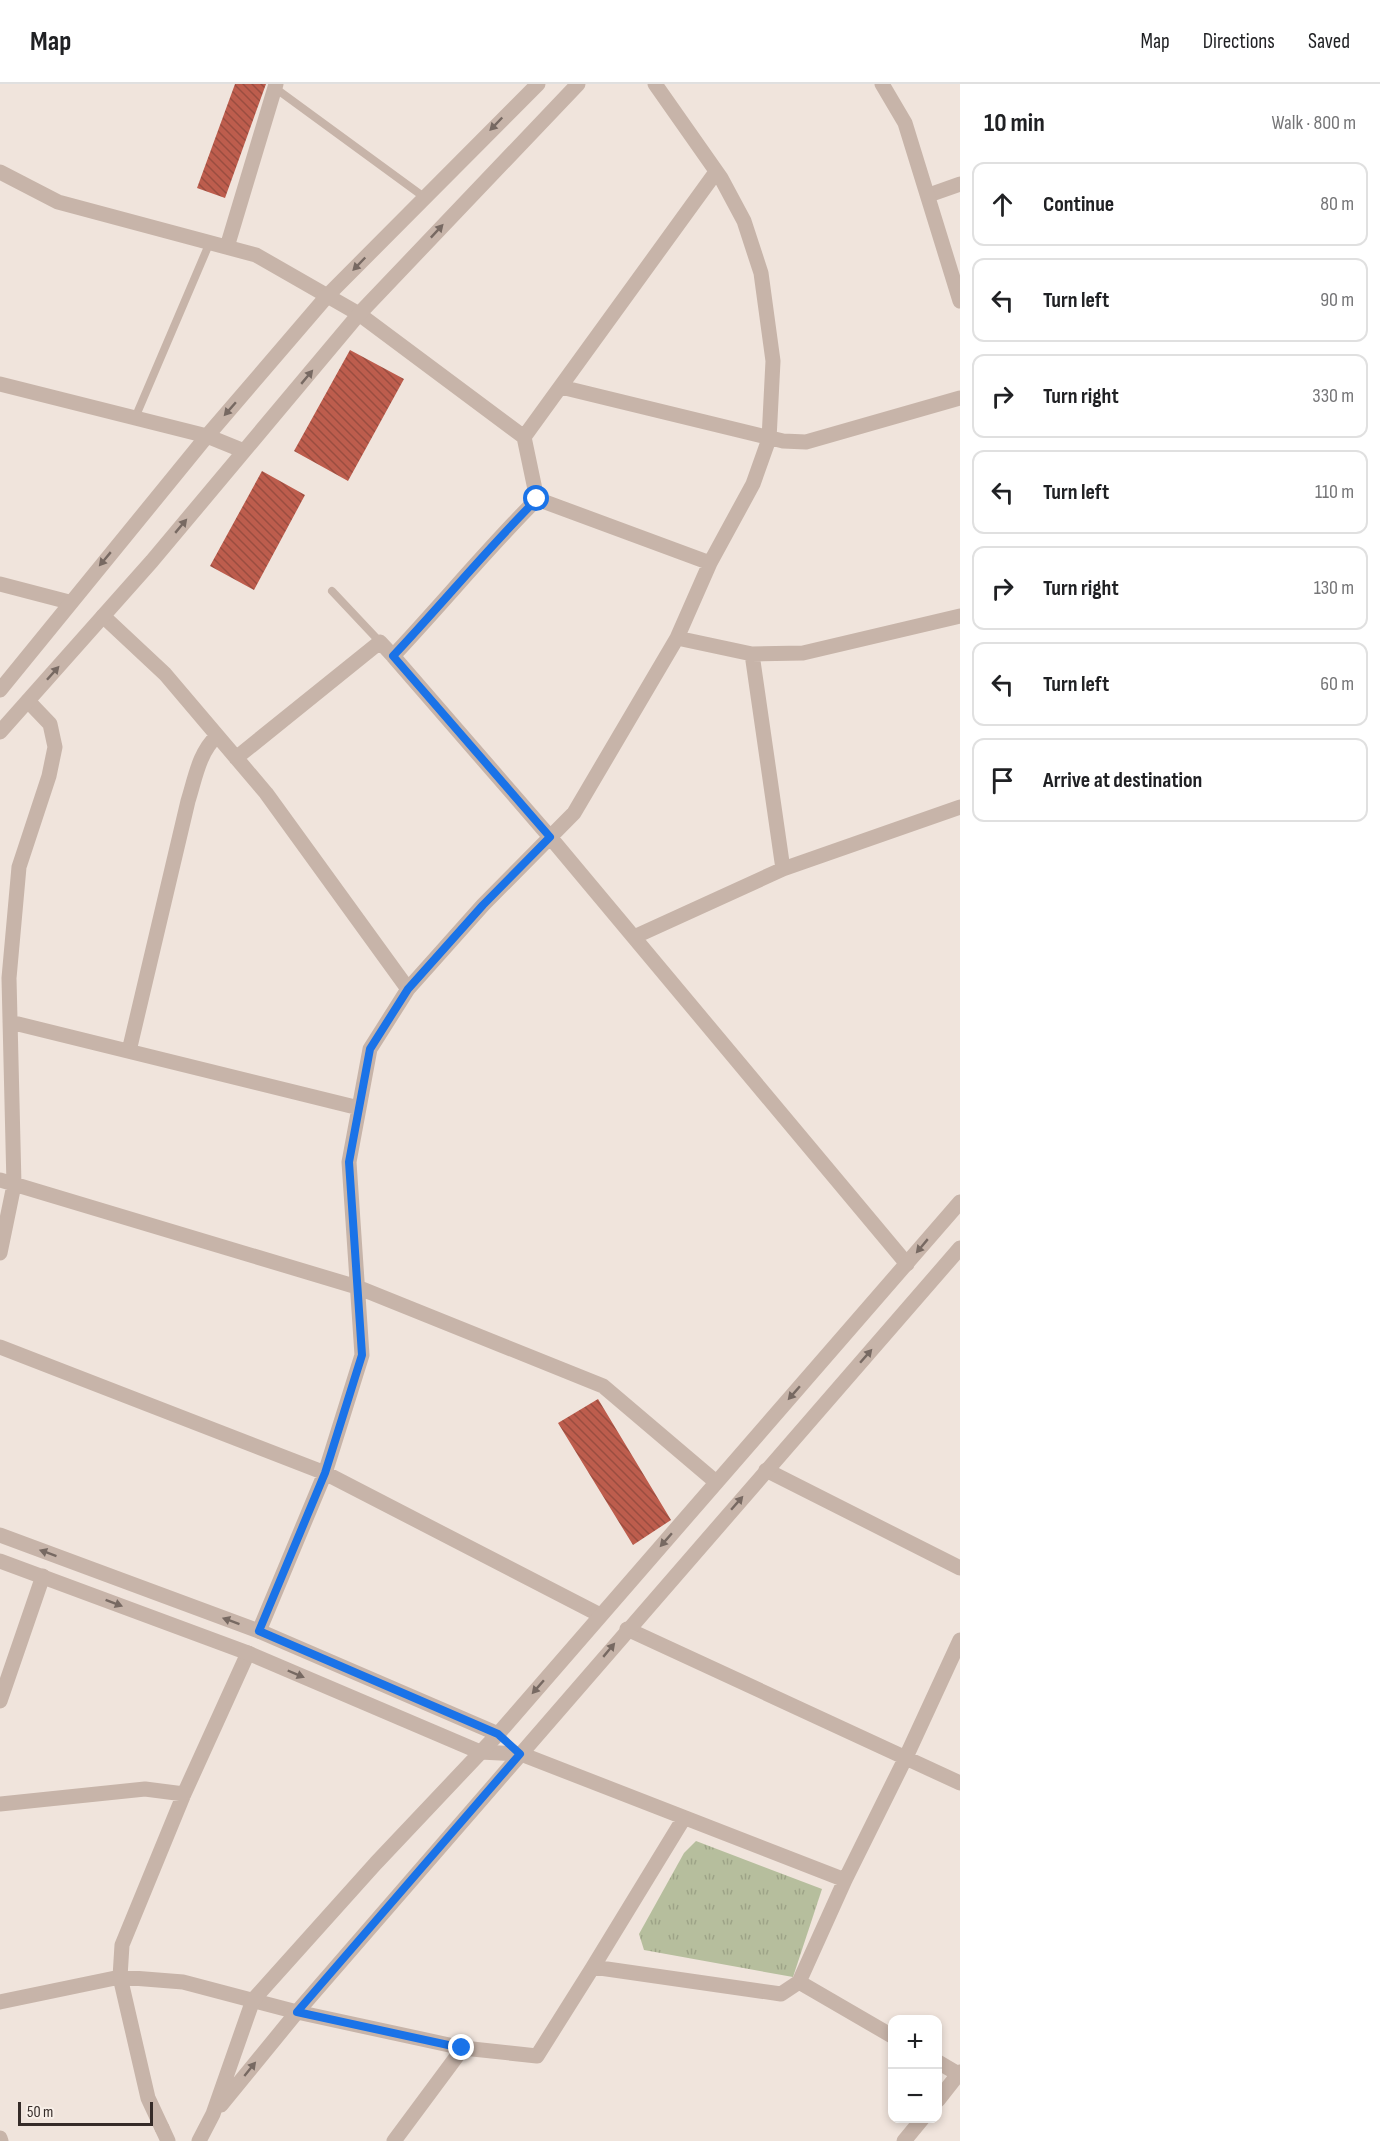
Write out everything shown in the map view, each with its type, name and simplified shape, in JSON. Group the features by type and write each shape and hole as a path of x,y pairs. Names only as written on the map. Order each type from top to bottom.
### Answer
{"street":[{"path":"0,690 69,602 328,295 538,84"},
{"path":"0,732 103,616 359,314 578,84"},
{"path":"259,1631 325,1473 362,1355 349,1162 370,1049 408,989 483,905 574,813 677,638 710,563 753,484 769,439 773,361 761,273 744,221 716,171 655,84"},
{"path":"882,84 905,123 960,301"},
{"path":"227,247 276,86"},
{"path":"524,437 716,171"},
{"path":"0,172 57,202 256,255 328,295 359,314 524,437 537,499"},
{"path":"929,195 960,184"},
{"path":"0,384 207,436 244,451"},
{"path":"561,387 769,439 806,442 960,398"},
{"path":"537,499 710,563"},
{"path":"393,656 459,585 495,541 537,499"},
{"path":"0,584 69,602"},
{"path":"103,616 165,674 266,793 408,989"},
{"path":"677,638 752,654 803,653 960,616"},
{"path":"236,758 380,642 550,837 907,1264"},
{"path":"752,654 783,869"},
{"path":"0,1253 7,1182 9,978 19,867 49,776 55,747 50,724 28,701"},
{"path":"129,1051 188,801 199,764 211,742 218,736"},
{"path":"634,937 783,869 960,807"},
{"path":"10,1022 358,1108"},
{"path":"7,1182 357,1287 603,1386 716,1482"},
{"path":"199,2141 213,2115 253,2000 376,1863 498,1734 960,1202"},
{"path":"213,2115 297,2012 960,1248"},
{"path":"0,1347 325,1473 600,1615"},
{"path":"766,1470 960,1568"},
{"path":"0,1535 259,1631 498,1734 520,1754"},
{"path":"0,1561 248,1653 480,1752 520,1754 845,1880"},
{"path":"0,1701 43,1576"},
{"path":"627,1629 960,1783"},
{"path":"592,1967 781,1994 799,1982 845,1880 906,1757 960,1640"},
{"path":"165,2134 148,2098 120,1977 122,1946 184,1794 248,1653"},
{"path":"0,1804 145,1789 184,1794"},
{"path":"0,2002 120,1977 183,1982 297,2012 462,2048 537,2056 684,1818"},
{"path":"799,1982 888,2034"},
{"path":"394,2141 462,2048"},
{"path":"942,2064 960,2074 942,2095"},
{"path":"904,2141 918,2123"}],"lane":[{"path":"276,86 424,197"},
{"path":"135,418 210,242"},
{"path":"332,591 380,642"}],"green space":[{"path":"696,1841 822,1889 793,1977 644,1950 639,1934 684,1853"}],"building":[{"path":"235,84 266,84 225,198 197,188"},
{"path":"350,350 404,379 348,481 294,451"},
{"path":"262,471 305,495 254,590 210,566"},
{"path":"598,1399 671,1520 633,1545 558,1423"}],"route":[{"path":"462,2048 297,2012 520,1754 498,1734 259,1631 325,1473 362,1355 349,1162 370,1049 408,989 483,905 550,837 393,656 459,585 495,541 537,499"}]}
